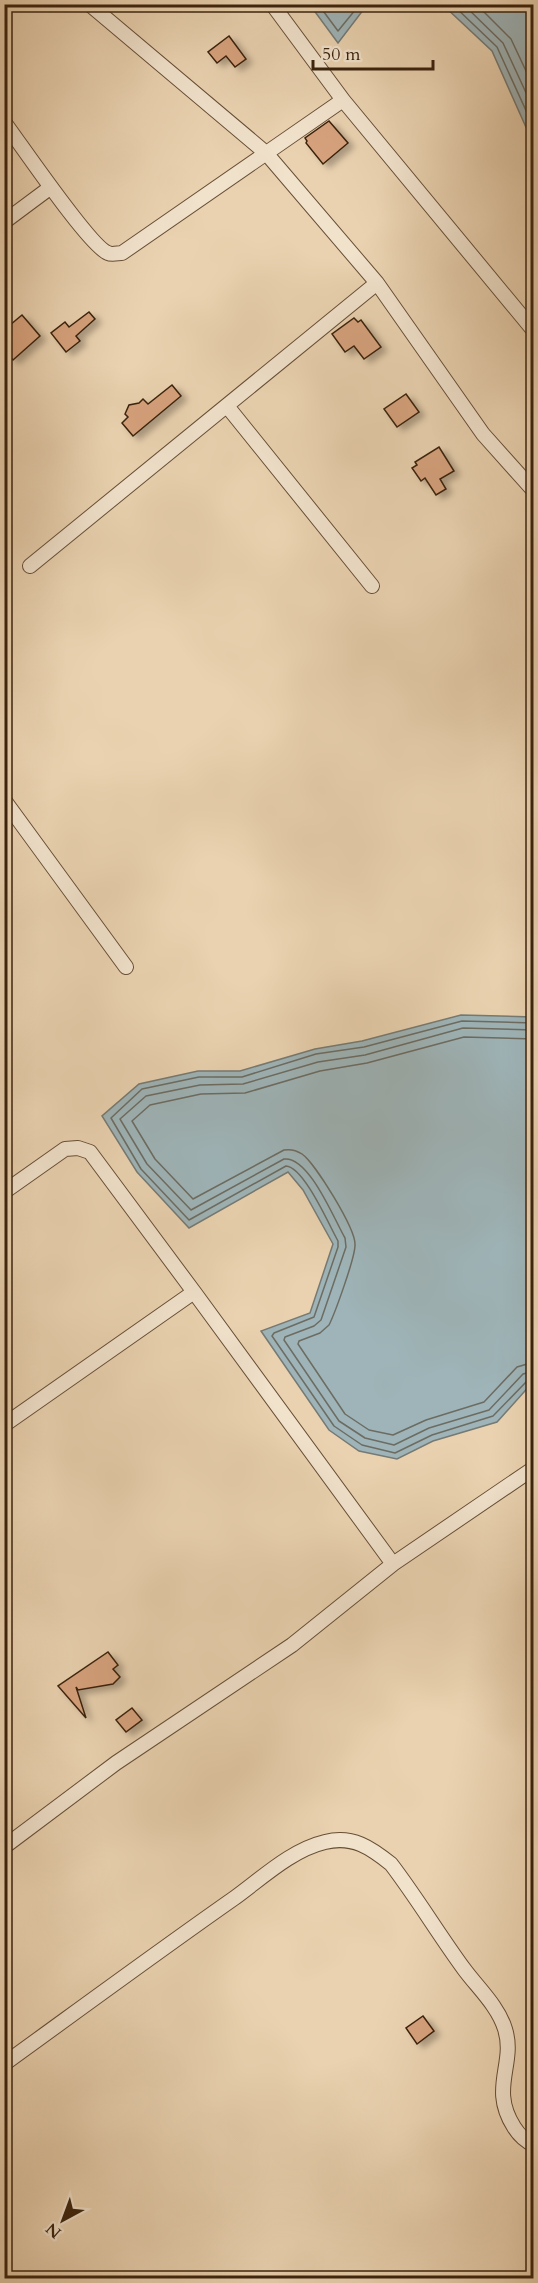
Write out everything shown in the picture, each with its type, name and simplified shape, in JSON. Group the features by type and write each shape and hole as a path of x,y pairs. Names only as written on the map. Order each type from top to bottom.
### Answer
{"street":[{"path":"89,4 266,153 377,283 483,434 534,491"},
{"path":"272,4 343,100 534,332"},
{"path":"4,122 51,187 97,245 108,254 122,253 343,100"},
{"path":"4,222 51,187"},
{"path":"30,566 377,283"},
{"path":"227,406 372,586"},
{"path":"4,800 126,967"},
{"path":"4,1192 65,1149 78,1148 90,1152 393,1564"},
{"path":"4,1425 194,1292"},
{"path":"4,1846 116,1763 292,1645 393,1564 534,1468"},
{"path":"4,2064 176,1938 299,1852 325,1842 340,1840 359,1842 374,1850 391,1864 466,1972 495,2008 506,2030 507,2048 502,2085 504,2106 519,2134 534,2145"}],"water":[{"path":"310,5 367,5 338,43"},
{"path":"443,5 533,5 533,143 492,51"},
{"path":"461,1015 533,1017 534,1306 530,1308 534,1336 533,1382 497,1422 433,1441 397,1459 359,1451 329,1430 261,1331 310,1313 333,1244 303,1190 288,1172 189,1228 137,1172 102,1116 139,1084 198,1071 240,1071 315,1049 362,1041"}],"building":[{"path":"229,36 246,59 235,67 226,56 217,63 208,52"},
{"path":"329,121 348,143 323,164 306,143 305,138"},
{"path":"89,312 95,319 76,336 80,341 66,352 51,333 65,322 69,327"},
{"path":"22,315 40,336 13,360 4,350 4,330"},
{"path":"354,318 358,322 361,320 381,347 364,359 354,346 345,352 332,334"},
{"path":"172,385 181,396 133,436 122,423 128,417 125,414 129,405 139,403 143,399 148,404"},
{"path":"406,394 419,412 397,427 384,409"},
{"path":"439,447 454,471 440,479 446,489 436,495 425,478 421,481 412,468 417,465 415,462"},
{"path":"108,1652 118,1665 113,1669 120,1677 113,1684 78,1690 76,1687 86,1718 58,1686"},
{"path":"132,1708 142,1720 126,1732 116,1720"},
{"path":"423,2016 434,2031 417,2044 406,2028"}]}
